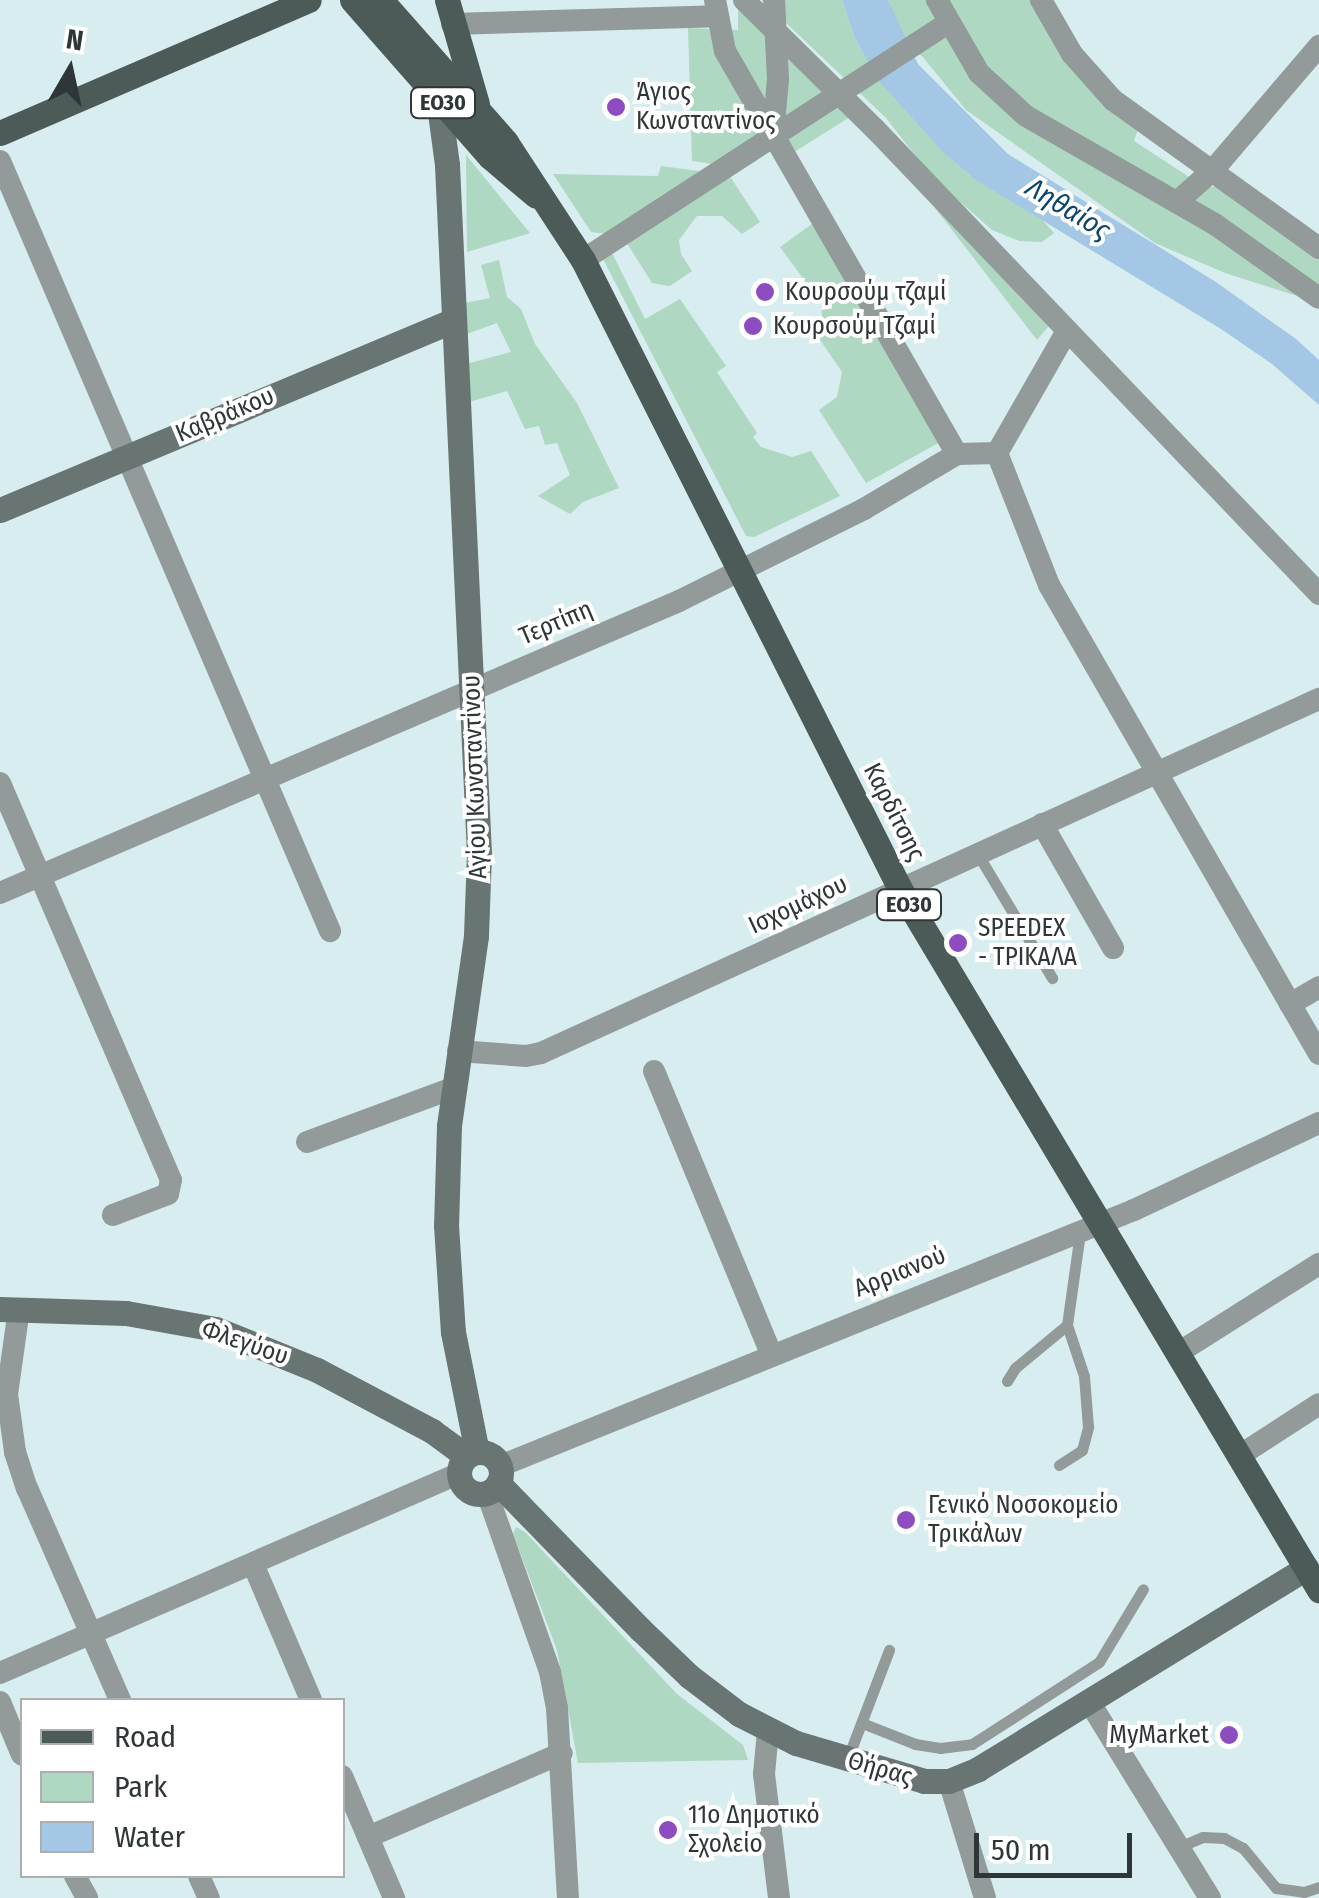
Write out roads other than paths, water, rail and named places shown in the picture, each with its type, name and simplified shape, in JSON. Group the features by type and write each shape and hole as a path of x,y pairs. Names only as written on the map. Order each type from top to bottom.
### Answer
{"main road":[{"path":"0,133 308,0"},
{"name":"ΕΟ30","path":"352,0 518,185 540,198"},
{"name":"ΕΟ30","path":"381,0 529,174 540,198"},
{"path":"450,12 480,113"},
{"name":"Καρδίτσης","path":"540,198 583,260 900,889 1089,1226 1178,1353 1315,1573"}],"street":[{"path":"744,0 1319,594"},
{"path":"773,135 778,71 774,0"},
{"path":"937,0 947,24 979,73 1016,109 1178,202 1319,298"},
{"path":"1041,0 1072,54 1134,116 1319,248"},
{"path":"450,12 716,8 730,60 957,454"},
{"path":"583,260 947,24"},
{"path":"1178,202 1214,170 1319,46"},
{"path":"730,60 778,71 818,74"},
{"name":"Αγίου Κωνσταντίνου","path":"438,98 447,165 451,320 473,688 478,900 453,1088 447,1262 467,1461"},
{"path":"0,161 330,930"},
{"name":"Καβράκου","path":"0,510 451,320"},
{"path":"1063,326 998,452 1049,585 1319,1054"},
{"name":"Τερτίπη","path":"0,893 742,572 864,510 957,454 998,452"},
{"name":"Ισχομάχου","path":"458,1051 526,1056 541,1053 1319,699"},
{"path":"0,783 172,1186 168,1194 112,1214"},
{"path":"1042,824 1113,948"},
{"path":"1290,1004 1319,987"},
{"path":"654,1071 771,1354"},
{"path":"306,1142 453,1088"},
{"name":"Αρριανού","path":"495,1481 771,1354 1089,1226 1319,1124"},
{"path":"1178,1353 1319,1264"},
{"path":"10,1309 7,1394 15,1452 119,1698"},
{"name":"Φλεγύου","path":"10,1309 126,1313 216,1329 317,1370 432,1432 467,1461"},
{"path":"1239,1456 1319,1404"},
{"path":"0,1673 253,1564 488,1454 550,1672 562,1753 568,1898"},
{"path":"467,1461 468,1490 495,1481"},
{"name":"Θήρας","path":"495,1481 689,1676 768,1731 908,1778 949,1781 978,1769 1315,1573"},
{"path":"253,1564 310,1698"},
{"path":"0,1702 20,1749"},
{"path":"1090,1703 1210,1898"},
{"path":"768,1731 764,1774 779,1898"},
{"path":"368,1838 562,1753"},
{"path":"949,1781 984,1898"},
{"path":"345,1783 394,1898"}],"lane":[{"path":"978,853 1052,978"},
{"path":"1059,1465 1082,1450 1088,1426 1084,1376 1067,1326 1089,1226"},
{"path":"1007,1381 1023,1360 1067,1326"},
{"path":"862,1723 915,1744 940,1748 972,1744 1099,1662 1143,1589"},
{"path":"847,1760 889,1650"},
{"path":"1180,1847 1203,1837 1224,1838 1243,1848 1276,1888 1304,1892 1319,1886"}],"water":[{"name":"Ληθαίος","path":"842,0 888,0 918,64 1008,154 1216,282 1296,339 1319,360 1319,405 1272,364 1221,329 976,180 944,153 878,80 855,38"}],"place":[{"name":"Άγιος Κωνσταντίνος","path":"616,107"},
{"name":"Κουρσούμ τζαμί","path":"765,292"},
{"name":"Κουρσούμ Τζαμί","path":"753,326"},
{"name":"SPEEDEX - ΤΡΙΚΑΛΑ","path":"958,943"},
{"name":"Γενικό Νοσοκομείο Τρικάλων","path":"906,1520"},
{"name":"MyMarket","path":"1229,1735"},
{"name":"11ο Δημοτικό Σχολείο","path":"668,1830"}]}
